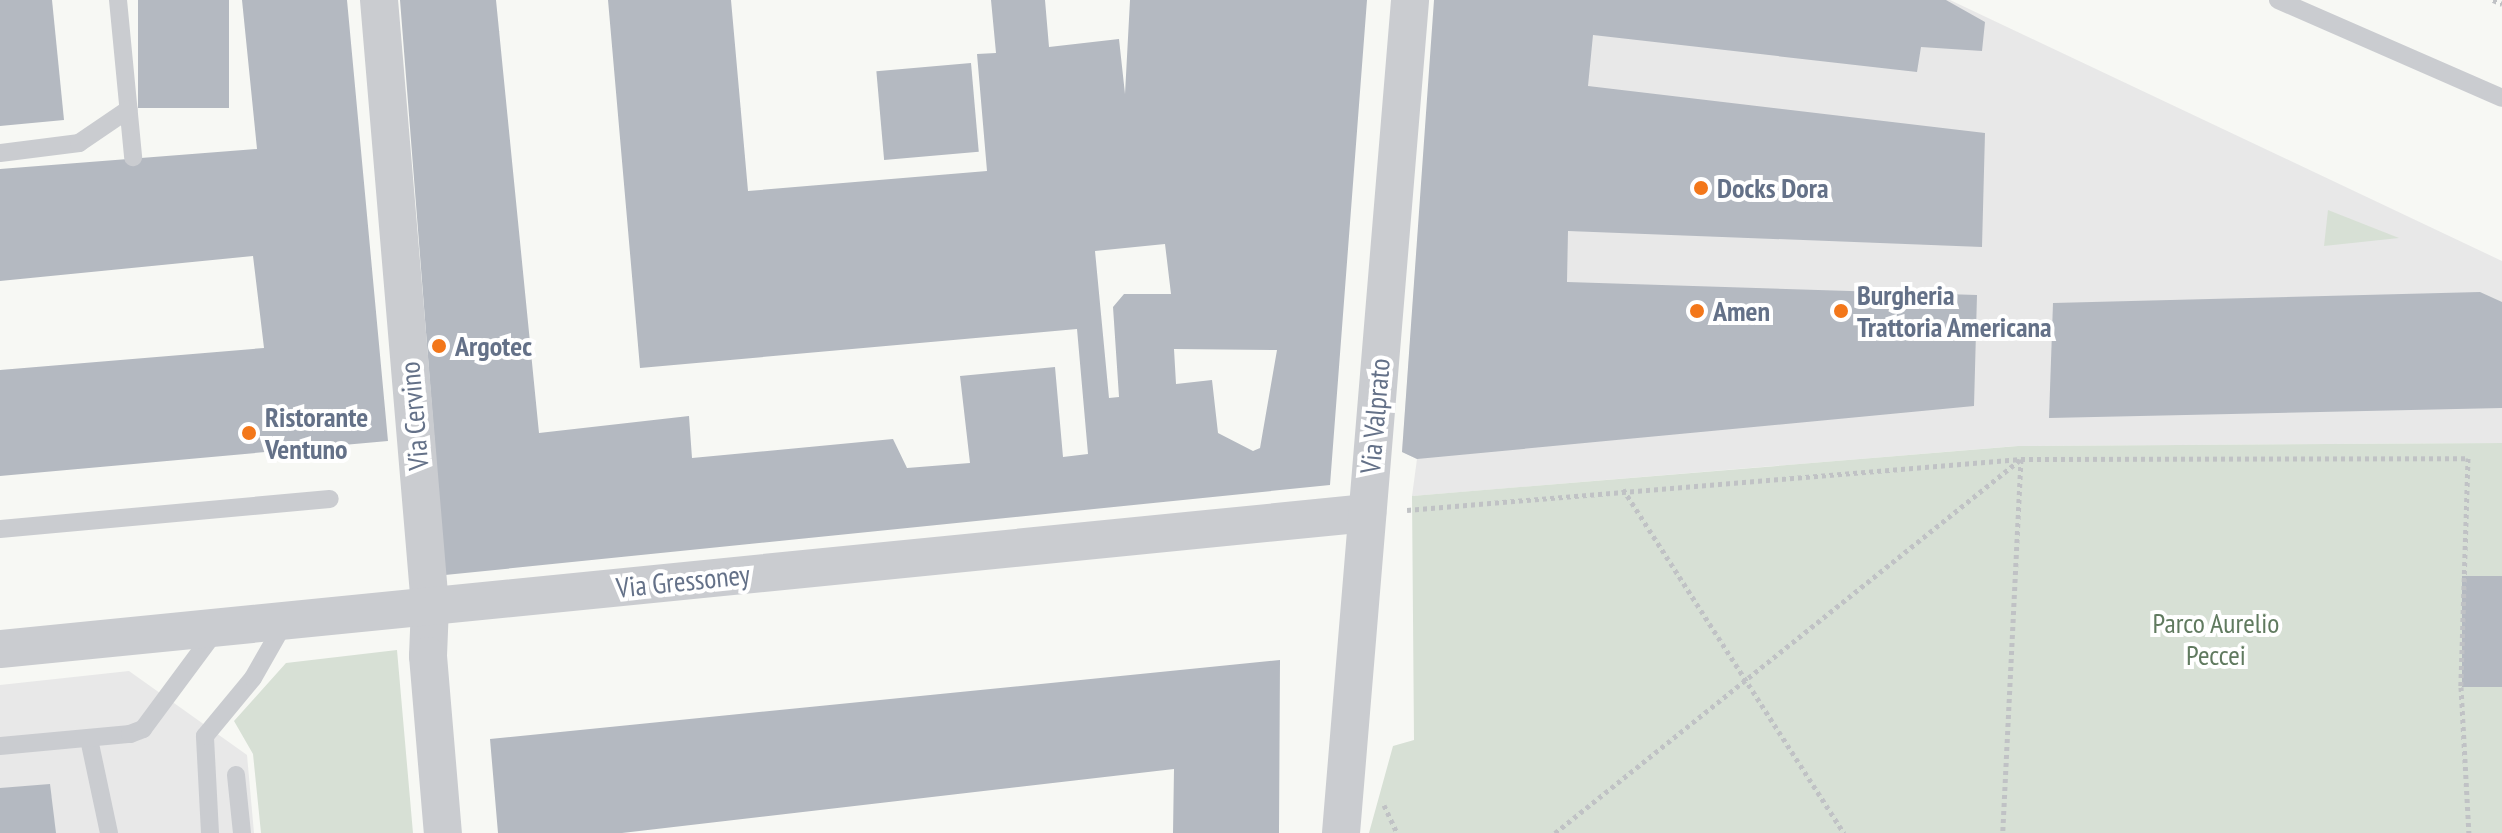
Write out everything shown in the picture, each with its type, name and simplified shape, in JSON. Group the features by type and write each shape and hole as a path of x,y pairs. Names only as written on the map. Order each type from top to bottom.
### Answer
{"street":[{"name":"Via Cervino","path":"379,0 430,606 428,656 443,833"},
{"name":"Via Valprato","path":"1341,833 1410,0"},
{"name":"Via Gressoney","path":"0,649 1367,513"}],"lane":[{"path":"118,0 133,157"},
{"path":"2278,0 2502,98"},
{"path":"0,153 79,143 129,109"},
{"path":"0,529 330,499"},
{"path":"210,833 205,736 253,678 285,622"},
{"path":"0,746 89,739 143,729 217,629"},
{"path":"89,739 109,833"},
{"path":"236,775 242,833"}],"path":[{"path":"2493,0 2502,4"},
{"path":"1367,513 1623,489 2021,459 2468,458 2461,687 2469,833"},
{"path":"1555,833 2021,459"},
{"path":"2003,833 2021,459"},
{"path":"1623,489 1844,833"}],"shaded area":[{"name":"Docks Dora","path":"1435,0 1950,0 2502,261 2502,443 2017,446 1412,496 1417,459 1402,452"},
{"path":"129,671 247,755 254,833 0,833 0,685"}],"green space":[{"path":"2328,210 2399,238 2324,246"},
{"name":"Parco Aurelio Peccei","path":"2502,443 2502,833 1369,833 1393,746 1414,740 1412,496 2018,446"},
{"path":"397,650 413,833 261,833 253,754 234,721 286,663"}],"building":[{"path":"0,0 52,0 64,120 0,126"},
{"path":"138,0 229,0 229,108 138,108"},
{"path":"242,0 347,0 388,441 0,476 0,370 264,348 253,256 0,281 0,169 257,149"},
{"path":"400,0 496,0 539,433 689,416 692,458 893,439 907,468 970,463 960,376 1055,367 1063,457 1088,454 1077,329 640,368 608,0 731,0 748,191 987,171 977,54 996,53 991,0 1045,0 1049,47 1119,39 1125,94 1130,0 1367,0 1330,485 445,575","holes":["1165,244 1171,294 1124,294 1113,307 1119,397 1109,398 1095,251","1174,349 1277,350 1260,448 1253,451 1218,433 1212,380 1176,384"]},
{"name":"Docks Dora","path":"1434,0 1946,0 1985,22 1982,51 1921,47 1917,72 1593,35 1588,86 1985,133 1982,247 1568,231 1567,282 1977,295 1974,406 1417,459 1402,452"},
{"path":"971,63 979,152 884,160 876,71"},
{"path":"2480,292 2502,302 2502,408 2049,418 2053,303"},
{"path":"2462,576 2502,576 2502,687 2462,687"},
{"path":"1280,660 1279,833 1173,833 1174,769 622,833 498,833 490,739"},
{"path":"50,784 56,833 0,833 0,788"}],"place":[{"name":"Docks Dora","path":"1701,188"},
{"name":"Amen","path":"1697,311"},
{"name":"Burgheria Trattoria Americana","path":"1841,311"},
{"name":"Argotec","path":"439,346"},
{"name":"Ristorante Ventuno","path":"249,433"}]}
